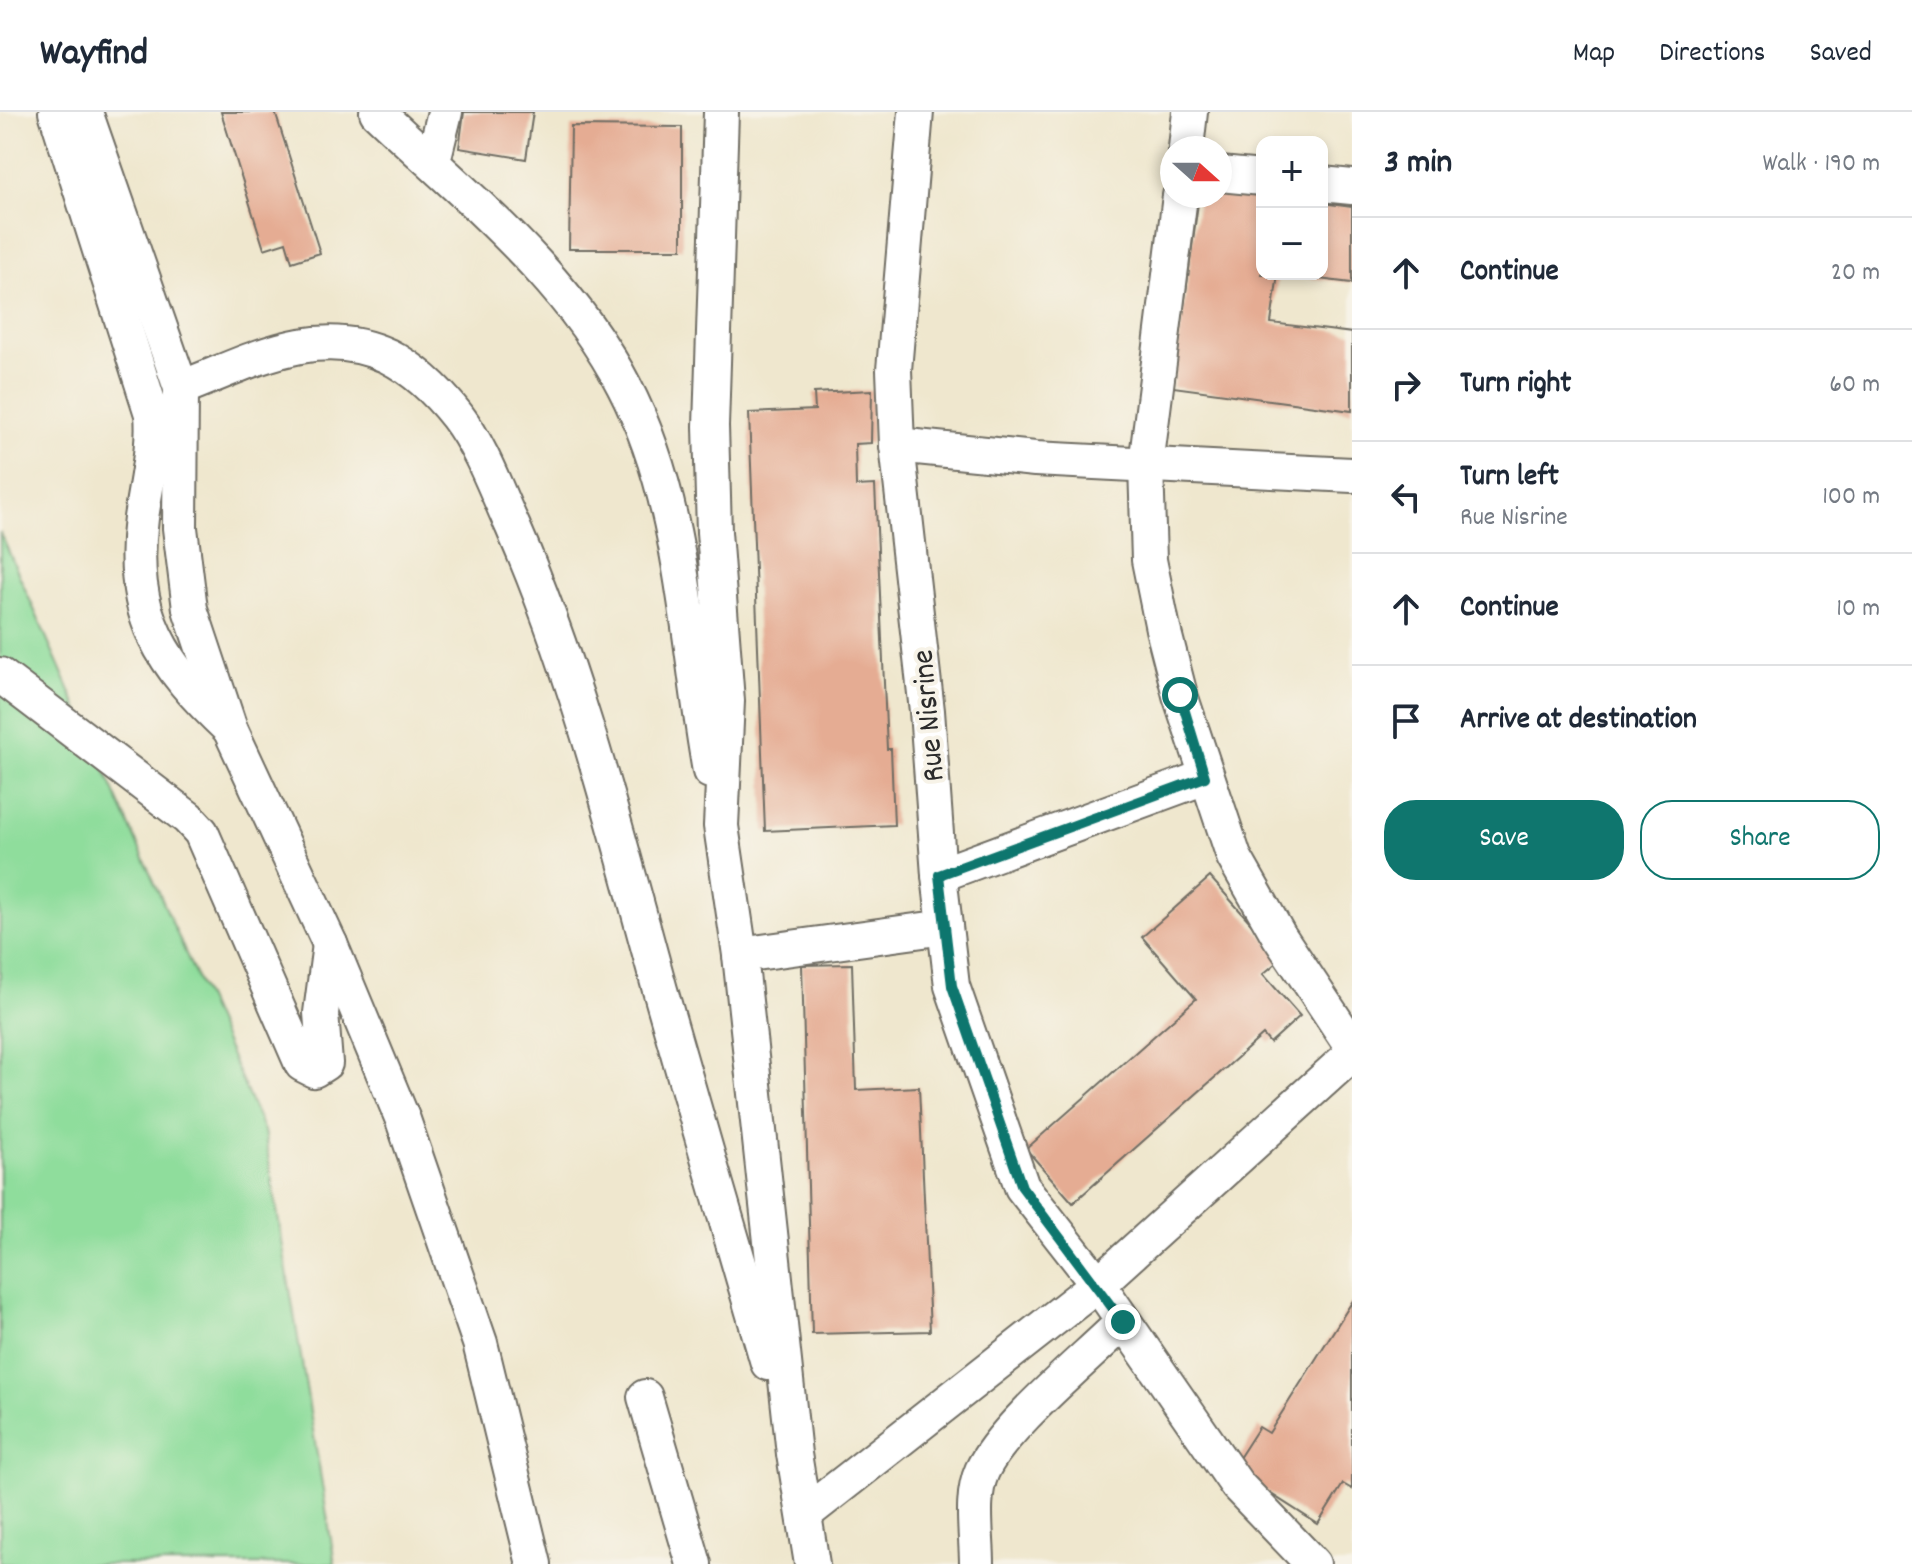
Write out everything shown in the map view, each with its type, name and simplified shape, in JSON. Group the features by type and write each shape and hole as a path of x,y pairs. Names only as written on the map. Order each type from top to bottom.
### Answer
{"street":[{"path":"56,112 152,414 154,435 138,551 139,582 147,616 163,653 186,688 230,729"},
{"path":"85,112 181,388 182,568 190,609 230,729 330,944 403,1120 480,1343 534,1564"},
{"path":"377,112 500,224 596,340 625,387 651,455 672,534 740,955 794,1454"},
{"path":"433,161 445,112"},
{"path":"721,112 711,426 714,532 727,701 721,826"},
{"name":"Rue Nisrine","path":"916,112 894,356 897,445 927,711 939,875 952,986 1022,1187 1098,1284 1237,1485 1313,1564"},
{"path":"1187,136 1190,112"},
{"path":"1232,175 1256,177"},
{"path":"1328,185 1352,187"},
{"path":"1178,208 1146,465 1149,560 1180,695 1234,857 1279,936 1352,1046"},
{"path":"181,388 303,342 362,347 389,356 420,378 456,416 481,456 540,590 616,821 660,990 794,1454 812,1564"},
{"path":"897,445 1035,459 1352,475"},
{"path":"0,675 188,818 201,832 302,1064 314,1070 325,1063 321,1013 330,944"},
{"path":"939,875 1205,777"},
{"path":"740,955 945,927"},
{"path":"806,1513 1098,1284 1352,1054"},
{"path":"977,1564 975,1500 981,1473 1000,1442 1123,1322"},
{"path":"645,1397 694,1564"}],"green space":[{"path":"0,532 264,1131 335,1564 0,1564"}],"building":[{"path":"221,112 275,112 320,253 292,262 286,242 264,249"},
{"path":"464,112 533,112 526,159 459,148"},
{"path":"571,126 682,127 682,249 569,249"},
{"path":"1232,191 1256,194 1256,280 1277,280 1271,323 1352,333 1352,411 1173,387 1197,208 1232,208"},
{"path":"1328,204 1352,207 1352,283 1327,280"},
{"path":"872,390 871,443 855,444 856,486 875,485 887,749 891,749 894,825 765,831 749,413 815,410 814,393"},
{"path":"1210,877 1282,958 1263,974 1300,1016 1270,1043 1263,1035 1073,1203 1026,1149 1196,999 1142,937"},
{"path":"852,964 856,1090 919,1087 930,1331 812,1334 802,965"},
{"path":"1352,1302 1352,1489 1343,1484 1318,1524 1232,1469 1259,1427 1269,1433"}],"route":[{"path":"1123,1322 1098,1284 1022,1187 952,986 939,875 1205,777 1180,695"}]}
